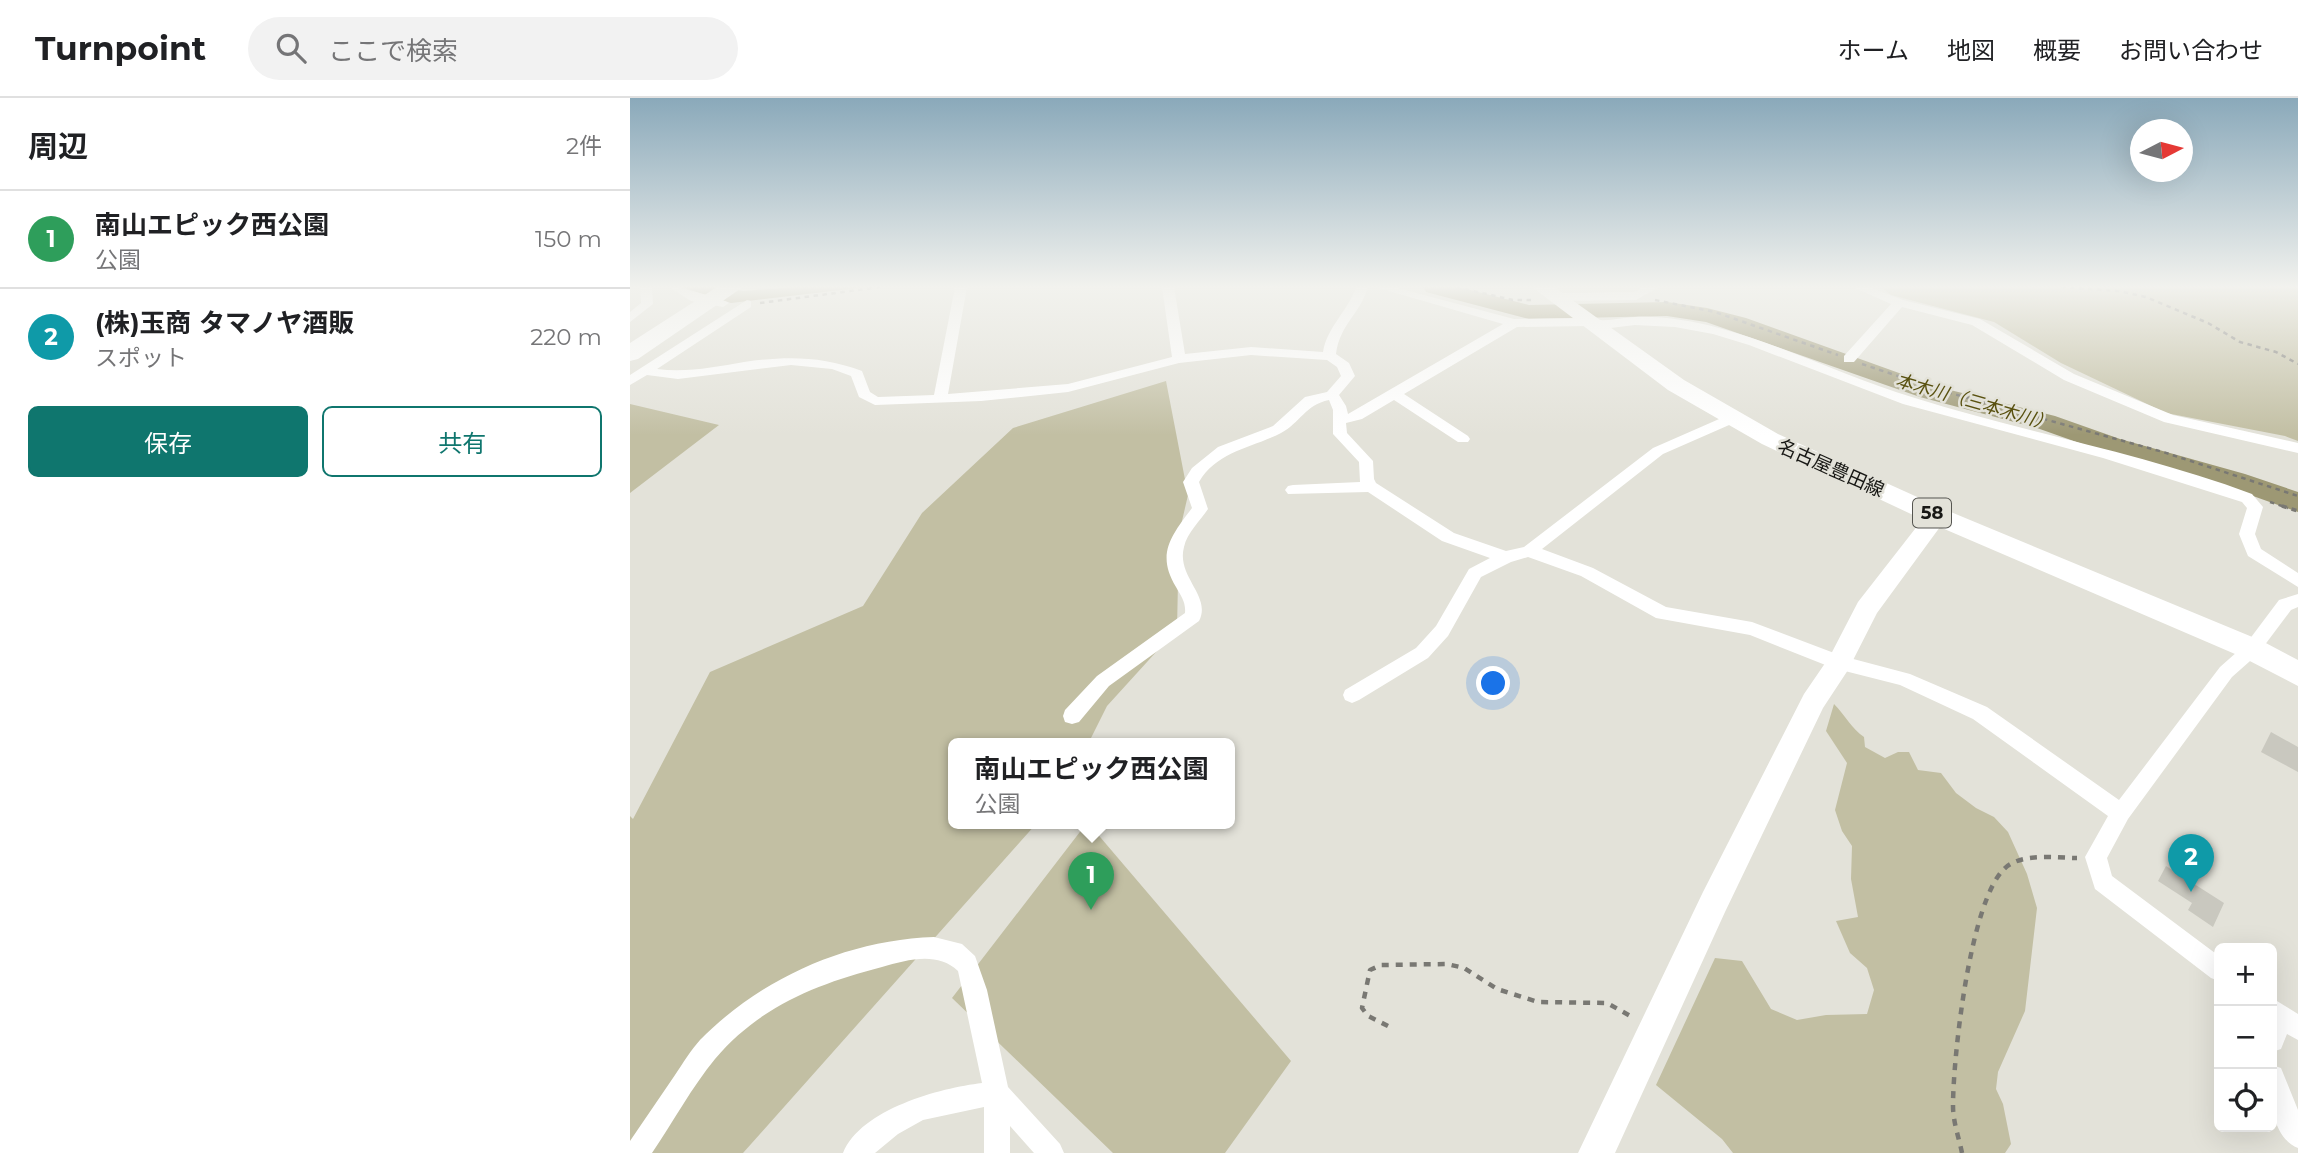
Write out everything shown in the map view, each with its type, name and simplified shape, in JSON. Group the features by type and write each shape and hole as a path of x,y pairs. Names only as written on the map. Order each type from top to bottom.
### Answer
{"highway":[{"path":"638,362 666,336"}],"main road":[{"name":"名古屋豊田線","path":"1609,336 1676,385 1731,419 1937,516 2252,649 2298,674"}],"street":[{"path":"630,382 638,362 666,336"},
{"path":"940,398 952,336"},
{"path":"1176,336 1180,359"},
{"path":"1329,356 1333,336"},
{"path":"1341,420 1357,416 1492,336"},
{"path":"1731,336 1910,401 2102,453 2247,498 2255,507 2247,534 2251,547 2261,558 2298,581"},
{"path":"1850,359 1870,336"},
{"path":"2000,336 2069,377 2169,419 2298,448"},
{"path":"638,362 677,375 773,361 840,365 856,373 864,394 875,401 981,397 1068,388 1180,359 1251,351 1329,356 1338,359 1347,370 1348,376 1332,395 1310,400 1278,429 1223,450 1197,472 1191,482 1200,509 1176,543 1172,560 1174,573 1193,602 1193,616 1103,681 1072,716"},
{"path":"1394,394 1463,439"},
{"path":"1332,395 1340,403 1340,434 1366,461 1366,479 1371,487 1448,537 1506,557"},
{"path":"1352,695 1422,653 1442,631 1475,573 1506,557 1529,551 1658,451 1731,419"},
{"path":"1293,490 1371,487"},
{"path":"1596,1153 1807,714 1839,663 1867,608 1937,516"},
{"path":"1529,551 1587,572 1662,613 1752,629 1839,663 1904,679 1980,713 2121,813"},
{"path":"2214,966 2103,882 2096,857 2121,813 2226,672 2252,649 2285,605 2298,600"},
{"path":"637,1153 707,1050 751,1010 776,993 826,970 908,949 934,948 954,952 967,964 997,1093 997,1153"},
{"path":"2277,1092 2298,1135"},
{"path":"856,1153 911,1111 943,1100 997,1093"},
{"path":"997,1093 1051,1153"}],"path":[{"path":"1785,336 1943,391 2163,452 2298,496"},
{"path":"2230,336 2240,342 2276,352 2298,364"},
{"path":"2247,498 2298,511"},
{"path":"1962,1153 1952,1107 1959,1030 1967,970 1993,880 2006,867 2017,862 2096,857"},
{"path":"1388,1026 1368,1016 1362,1008 1370,970 1381,965 1447,964 1464,968 1497,989 1538,1002 1607,1003 1653,1031"}],"shaded area":[{"path":"2017,336 2298,336 2298,441 2285,436 2166,413 2061,363"},
{"path":"1166,381 1188,495 1179,534 1177,629 1107,706 1091,738 948,738 948,829 1032,829 743,1153 630,1153 630,816 633,819 710,672 863,606 922,513 1013,428"},
{"path":"630,404 719,425 630,493"},
{"path":"1834,704 1864,737 1865,747 1885,758 1898,752 1909,752 1918,770 1941,773 1956,793 1994,817 2008,832 2027,874 2037,908 2025,1011 1998,1072 1996,1089 2003,1104 2011,1144 2005,1153 1733,1153 1722,1139 1656,1085 1715,958 1742,961 1771,1009 1797,1020 1826,1015 1867,1014 1874,990 1867,968 1850,953 1836,921 1858,917 1851,879 1852,846 1842,831 1835,810 1847,763 1826,731"},
{"path":"1082,829 1093,829 1291,1061 1225,1153 1113,1153 952,998"}],"building":[{"path":"2271,732 2298,747 2298,772 2261,752"},
{"path":"2166,866 2224,903 2213,927 2188,910 2192,903 2158,881"}],"waterway":[{"name":"本木川（三本木川）","path":"1775,336 1929,392 2046,422 2111,445 2235,480 2298,502"}],"place":[{"name":"(株)玉商 タマノヤ酒販","path":"2191,892"},
{"name":"南山エピック西公園","path":"1091,910"}]}
